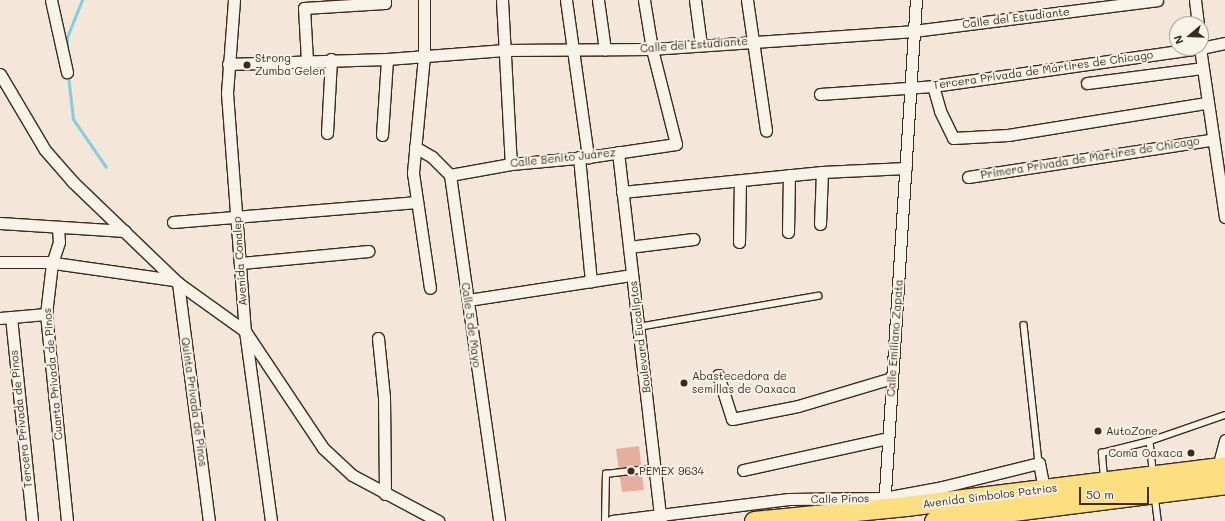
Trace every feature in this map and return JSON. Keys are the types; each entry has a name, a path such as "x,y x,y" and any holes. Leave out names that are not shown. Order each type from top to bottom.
{"highway":[{"name":"Avenida Símbolos Patrios","path":"754,521 884,503 1044,489 1154,475 1222,472"},
{"name":"Avenida Símbolos Patrios","path":"934,521 1155,494 1222,472"}],"street":[{"path":"50,0 67,72"},
{"name":"Avenida Conalep","path":"234,0 227,93 245,331 271,521"},
{"path":"307,61 304,8 384,2 384,0"},
{"path":"424,0 424,56 413,173 430,288"},
{"path":"502,0 511,164"},
{"path":"566,0 574,49 591,281"},
{"path":"598,0 605,50"},
{"path":"644,0 652,49"},
{"path":"695,0 701,45"},
{"path":"747,0 751,42 766,131"},
{"name":"Calle Emiliano Zapata","path":"884,503 916,0"},
{"name":"Calle del Estudiante","path":"228,64 331,59 387,59 504,50 652,49 913,31 1157,0"},
{"path":"1195,0 1197,16"},
{"name":"Tercera Privada de Mártires de Chicago","path":"1209,46 1225,43"},
{"name":"Calle Benito Juárez","path":"450,175 511,164 583,157 676,144 652,49"},
{"name":"Tercera Privada de Mártires de Chicago","path":"820,94 933,86 1169,53"},
{"path":"1201,56 1206,103 1225,217"},
{"path":"327,133 331,59"},
{"path":"382,135 387,59"},
{"path":"1087,83 1202,68"},
{"path":"0,74 44,150 176,282 245,331 323,448 352,475 438,521"},
{"path":"933,86 940,111 953,138 1008,135 1206,103"},
{"name":"Primera Privada de Mártires de Chicago","path":"968,177 1212,140"},
{"path":"415,147 432,157 450,175"},
{"name":"Boulevard Eucaliptos","path":"618,152 661,518"},
{"path":"622,192 822,172 906,168"},
{"path":"820,224 822,172"},
{"name":"Calle 5 de Mayo","path":"450,175 499,521"},
{"path":"788,232 789,175"},
{"path":"740,181 740,242"},
{"path":"173,222 417,202"},
{"path":"0,223 58,228 125,231"},
{"name":"Cuarta Privada de Pinos","path":"58,228 59,242 52,263 46,314 67,521"},
{"path":"629,247 694,239"},
{"path":"241,263 368,251"},
{"path":"0,262 52,263 176,282"},
{"path":"468,300 632,275"},
{"name":"Quinta Privada de Pinos","path":"176,282 209,521"},
{"path":"5,318 46,314"},
{"name":"Tercera Privada de Pinos","path":"5,318 32,521"},
{"path":"378,338 384,397 386,494"},
{"path":"718,375 732,419 798,406 892,378"},
{"path":"743,470 888,438"},
{"path":"1222,472 1225,440"},
{"path":"1039,463 1044,489"},
{"name":"Calle Pinos","path":"612,521 661,518 789,499 884,503 1039,463"}],"lane":[{"path":"638,327 818,296"},
{"path":"1024,325 1039,463"},
{"path":"1104,481 1102,453 1150,441 1225,415"},
{"path":"1150,441 1154,475"},
{"path":"605,521 606,474 655,468"},
{"path":"1155,494 1158,521"}],"building":[{"path":"639,446 644,490 622,492 616,449"}],"waterway":[{"path":"67,51 67,37 82,0"},
{"path":"68,75 73,119 106,167"}],"place":[{"name":"Strong Zumba Gelen","path":"247,65"},
{"name":"Abastecedora de semillas de Oaxaca","path":"684,383"},
{"name":"AutoZone","path":"1098,431"},
{"name":"Coma Oaxaca","path":"1191,453"},
{"name":"PEMEX 9634","path":"631,471"}]}
